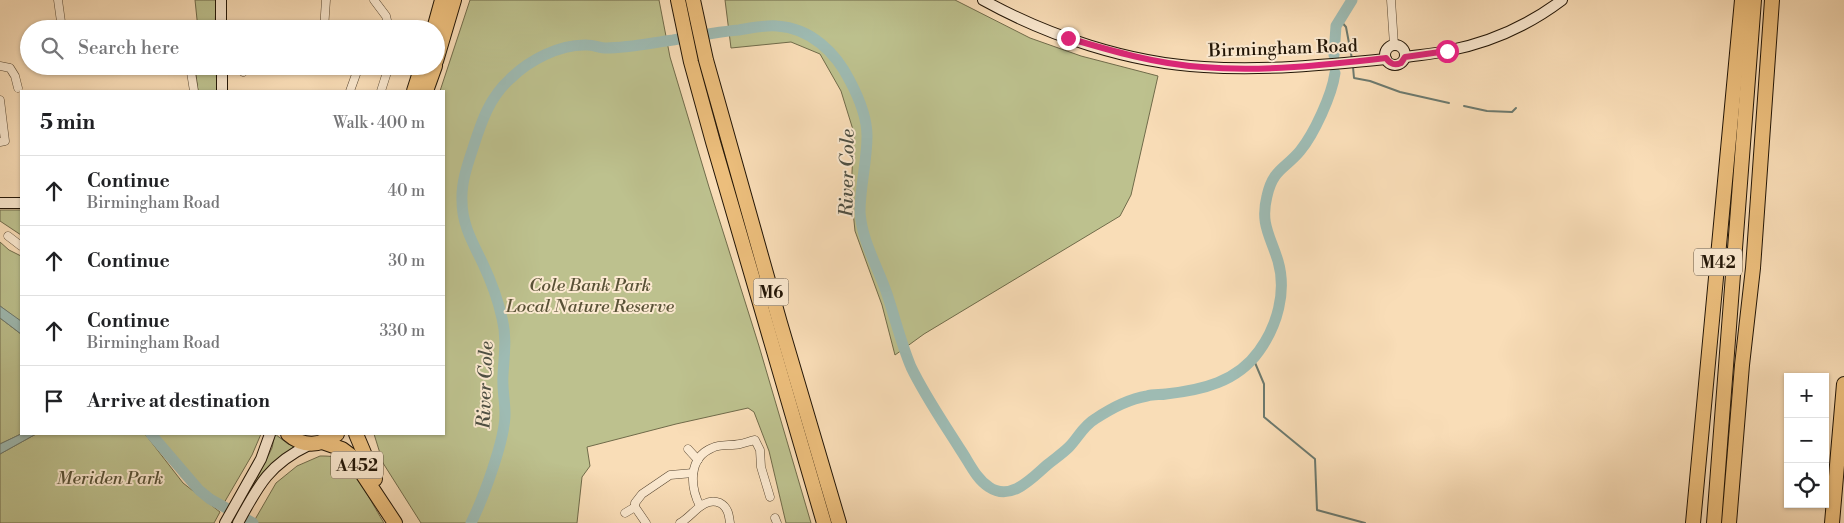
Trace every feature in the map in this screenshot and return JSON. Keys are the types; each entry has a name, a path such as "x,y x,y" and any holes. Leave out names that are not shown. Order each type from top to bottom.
{"highway":[{"path":"436,20 442,0"},
{"path":"445,30 454,0"},
{"name":"M42","path":"1693,523 1742,0"},
{"path":"1714,523 1754,0"},
{"path":"1729,523 1754,249 1772,0"},
{"name":"M6","path":"694,5 706,60 839,523"},
{"name":"M6","path":"679,6 691,62 766,328 824,523"},
{"path":"414,90 419,75"},
{"path":"426,90 432,75"},
{"path":"1832,523 1843,415 1844,384"},
{"name":"A452","path":"289,435 296,442 315,443 342,449 350,455 395,523"},
{"name":"A452","path":"315,443 335,435"},
{"name":"A452","path":"356,435 371,471 404,523"}],"main road":[{"path":"221,0 221,20"},
{"name":"Birmingham Road","path":"983,0 1031,24 1068,38 1143,58 1203,68 1253,69 1386,58"},
{"path":"1405,57 1447,51 1481,42 1520,26 1562,0"},
{"path":"1394,45 1403,48 1405,57 1404,61 1398,64 1391,64 1386,58 1386,50 1394,45"},
{"path":"222,75 222,90"},
{"path":"0,203 20,203"},
{"path":"238,523 270,435"},
{"path":"225,523 246,497 275,467 298,450 315,443"}],"street":[{"path":"58,0 61,20"},
{"path":"325,20 326,0"},
{"path":"374,0 387,20"},
{"path":"1391,0 1394,45"},
{"path":"0,66 10,68 15,76 18,88"},
{"path":"191,75 194,90"},
{"path":"350,90 356,75"},
{"path":"382,90 386,75"},
{"path":"0,100 5,141 0,142"},
{"path":"8,236 20,245"},
{"path":"752,431 760,450 760,468 770,497"},
{"path":"700,506 694,495 693,473 698,460 712,448 755,440"},
{"path":"688,449 698,460"},
{"path":"625,512 635,506 635,503 642,494 670,475 693,473"},
{"path":"680,523 700,506 710,501 722,504 729,513 730,523"},
{"path":"635,506 646,523"}],"green space":[{"path":"195,0 216,0 215,20 197,20"},
{"name":"Cole Bank Park Local Nature Reserve","path":"470,0 659,0 670,57 811,523 786,523 769,451 754,412 748,408 587,447 590,466 582,477 577,523 421,523 383,463 374,435 445,435 445,90 440,90"},
{"path":"725,0 955,0 1030,38 1081,56 1158,76 1131,195 1120,216 924,334 895,355 882,305 855,231 851,192 854,133 841,91 820,54 791,42 731,48"},
{"path":"196,75 216,75 217,90 198,90"},
{"path":"0,210 20,210 20,234 0,221"},
{"path":"0,242 9,250 20,256 20,321 0,306"},
{"path":"0,318 20,333 20,434 0,444"},
{"name":"Meriden Park","path":"34,435 146,435 183,483 220,512 214,523 0,523 0,454"},
{"path":"157,435 261,435 252,455 224,503 202,488"},
{"path":"275,435 288,444 298,447 269,468 248,496 272,448"},
{"path":"320,456 338,458 348,465 384,523 253,523 276,483 297,466"}],"water":[{"path":"0,306 20,320 20,333 0,318"},
{"path":"20,434 34,435 0,454 0,444"}],"waterway":[{"name":"River Cole","path":"1334,55 1336,26 1352,0"},
{"path":"1340,20 1346,27 1352,59"},
{"name":"River Cole","path":"471,523 492,469 504,425 503,380 505,340 504,325 496,297 466,226 462,210 464,180 477,136 497,93 518,72 546,54 577,45 606,48 623,47 768,26 789,28 801,32 811,37 830,52 844,71 864,115 867,136 860,203 861,223 911,367 928,399 976,475 989,487 1005,492 1028,482 1064,452 1087,425 1107,412 1140,397 1193,390 1218,383 1240,370 1259,351 1271,331 1281,297 1281,273 1265,222 1267,196 1276,175 1295,157 1311,135 1322,114 1335,73"},
{"path":"1353,67 1354,78 1370,81 1400,92 1449,103"},
{"path":"1464,106 1487,111 1512,112 1516,108"},
{"path":"1253,358 1264,384 1264,417 1315,459 1317,510 1365,523"},
{"name":"River Cole","path":"152,435 199,490 210,499 253,523"}],"route":[{"path":"1068,38 1143,58 1203,68 1253,69 1386,58 1388,62 1395,65 1404,61 1405,57 1447,51"}]}
